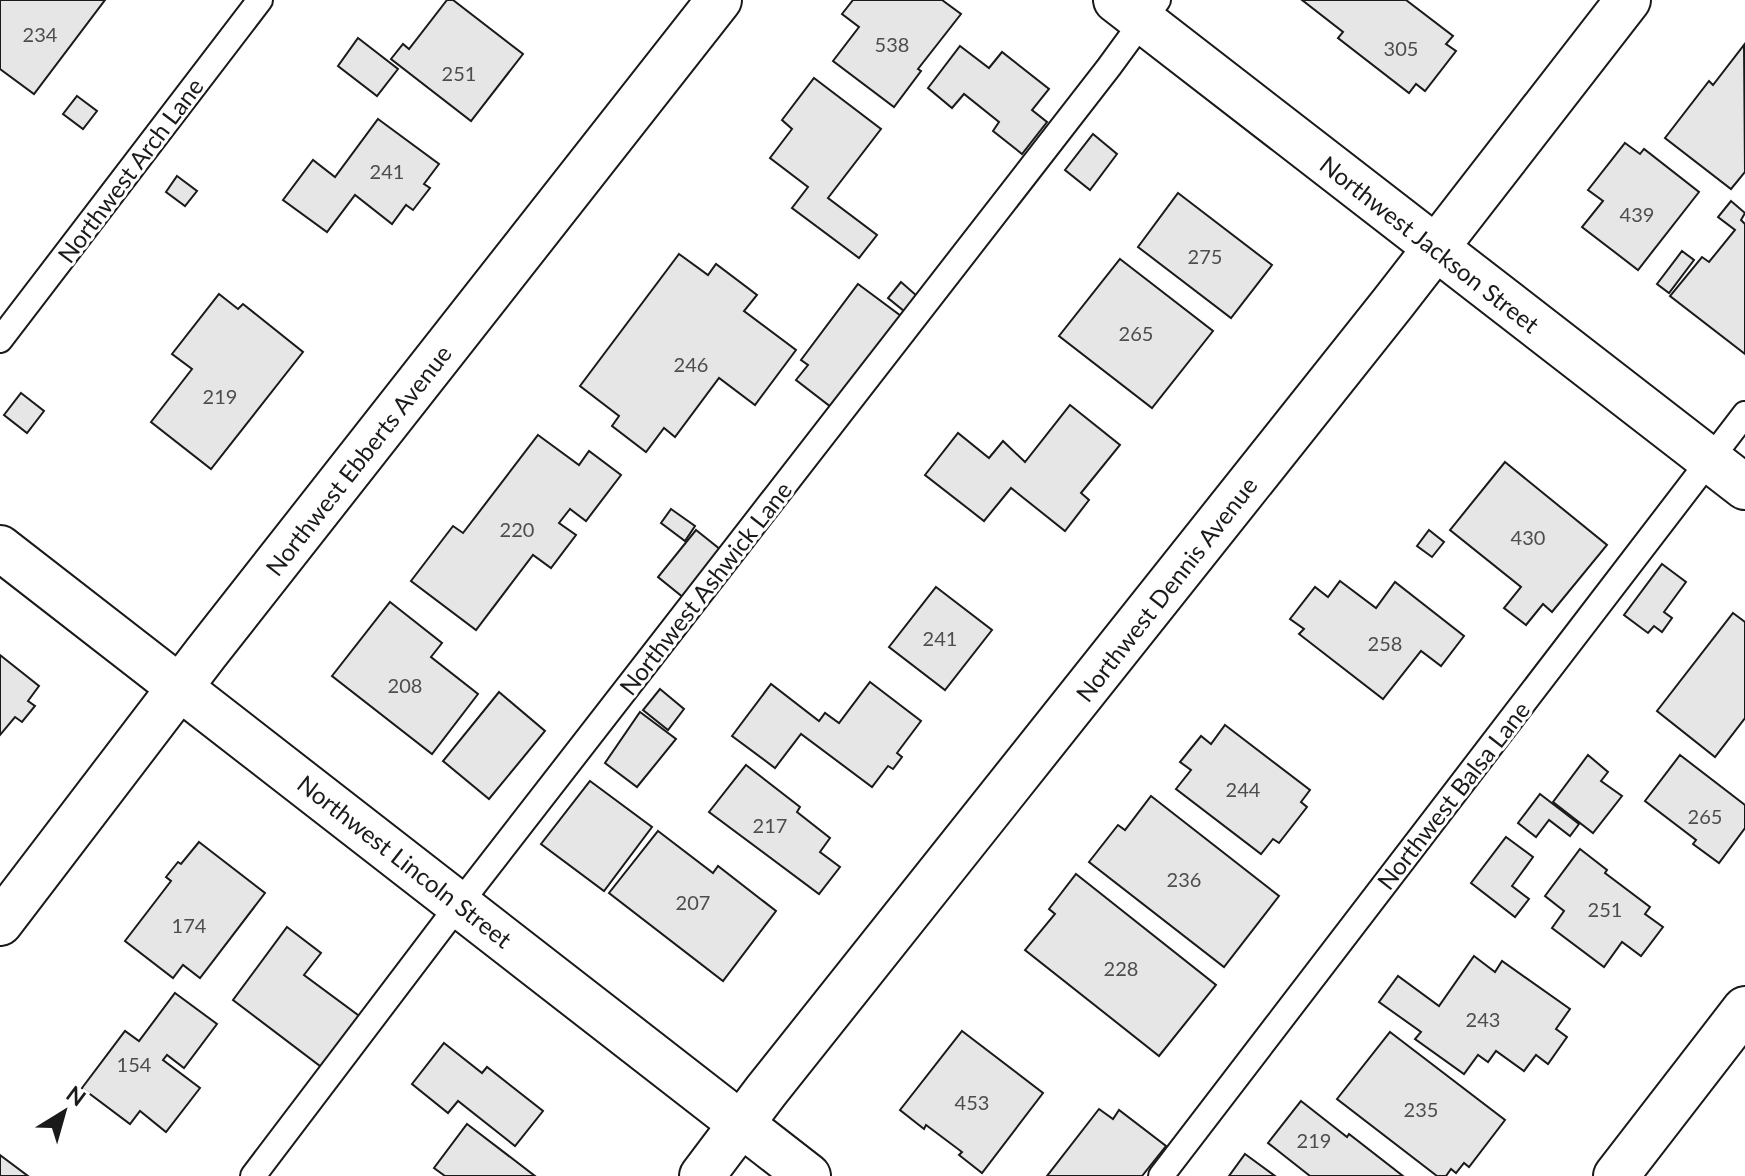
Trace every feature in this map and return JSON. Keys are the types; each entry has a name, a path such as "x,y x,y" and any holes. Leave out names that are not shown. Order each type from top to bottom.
{"street":[{"name":"Northwest Ebberts Avenue","path":"0,923 179,688 719,0"},
{"name":"Northwest Dennis Avenue","path":"702,1176 1435,249 1628,0"},
{"name":"Northwest Jackson Street","path":"1139,7 1435,249 1745,487"},
{"name":"Northwest Lincoln Street","path":"0,548 808,1176"},
{"path":"1616,1176 1745,1009"}],"lane":[{"name":"Northwest Arch Lane","path":"0,340 260,0"},
{"name":"Northwest Ashwick Lane","path":"253,1176 1139,7"},
{"name":"Northwest Balsa Lane","path":"1161,1176 1745,414"}],"building":[{"path":"0,0 105,0 34,94 0,69"},
{"path":"447,0 453,0 523,54 471,121 391,59 403,44 409,49"},
{"path":"853,0 942,0 961,14 918,69 921,71 894,107 833,61 859,27 842,14"},
{"path":"1302,0 1406,0 1453,36 1446,44 1456,51 1425,91 1416,84 1409,93 1338,38 1343,32"},
{"path":"358,38 398,69 377,96 338,66"},
{"path":"1744,45 1745,172 1731,189 1665,138 1709,81 1713,85"},
{"path":"960,46 989,68 1002,52 1049,89 1032,110 1047,122 1022,154 993,131 999,122 964,94 952,108 928,88"},
{"path":"814,78 881,129 828,198 877,235 859,258 792,208 808,187 770,158 792,129 782,120"},
{"path":"77,96 97,111 83,129 63,114"},
{"path":"378,119 439,164 424,184 430,188 413,210 406,205 392,224 355,195 327,232 283,200 313,160 335,177"},
{"path":"1093,134 1117,154 1090,190 1065,170"},
{"path":"1625,143 1640,154 1644,149 1699,192 1638,270 1582,227 1603,201 1588,190"},
{"path":"177,176 197,191 185,206 166,192"},
{"path":"1178,193 1272,265 1231,318 1138,247"},
{"path":"1731,201 1745,213 1741,220 1745,224 1745,354 1670,296 1702,257 1709,262 1735,230 1718,217"},
{"path":"1682,251 1694,260 1669,293 1657,284"},
{"path":"679,254 708,275 716,264 757,295 744,311 796,350 755,405 719,378 675,437 664,428 646,452 612,426 619,416 580,386"},
{"path":"1120,259 1213,331 1152,408 1059,336"},
{"path":"901,282 917,296 904,311 888,298"},
{"path":"858,284 901,316 831,407 796,380 808,365 801,360"},
{"path":"219,294 238,309 243,304 303,352 211,469 151,422 192,369 172,354"},
{"path":"21,393 44,411 27,433 4,415"},
{"path":"1070,405 1120,445 1081,493 1089,500 1065,531 1011,488 984,521 925,475 958,433 989,458 1003,441 1025,462"},
{"path":"538,435 579,465 589,451 621,475 586,521 570,509 559,523 576,535 551,568 533,555 476,630 411,581 453,526 463,533"},
{"path":"1505,462 1607,545 1552,612 1543,604 1526,625 1504,608 1521,587 1450,530"},
{"path":"671,509 695,526 685,541 661,523"},
{"path":"696,530 721,550 684,598 658,577"},
{"path":"1429,530 1444,542 1432,557 1417,546"},
{"path":"1662,564 1686,582 1664,612 1672,618 1662,632 1654,626 1648,633 1624,615"},
{"path":"1340,581 1376,608 1395,582 1464,636 1441,666 1421,651 1383,699 1299,634 1304,629 1290,619 1315,587 1328,597"},
{"path":"936,587 992,630 945,690 889,647"},
{"path":"390,602 442,643 431,657 478,694 432,754 332,676"},
{"path":"1733,613 1745,622 1745,718 1715,757 1657,711"},
{"path":"0,655 39,686 28,701 35,706 22,722 15,717 0,735"},
{"path":"870,682 921,721 897,753 902,757 893,769 888,766 872,787 801,734 775,768 732,736 771,684 819,721 825,713 839,723"},
{"path":"660,689 684,709 668,730 643,710"},
{"path":"499,692 545,731 489,799 443,761"},
{"path":"640,712 676,739 637,787 605,763"},
{"path":"1225,725 1310,790 1301,802 1307,807 1279,843 1273,839 1261,854 1176,789 1191,770 1180,762 1201,736 1211,744"},
{"path":"1588,755 1608,772 1601,781 1622,796 1593,833 1553,802"},
{"path":"1680,755 1745,805 1745,828 1719,863 1693,844 1696,840 1645,801"},
{"path":"746,765 800,807 797,812 830,838 820,852 840,867 819,894 709,812"},
{"path":"590,781 652,827 604,891 541,844"},
{"path":"1540,794 1579,824 1570,836 1549,820 1536,837 1518,823"},
{"path":"1151,796 1279,896 1224,967 1089,862 1118,825 1125,830"},
{"path":"658,831 713,873 718,866 776,911 723,981 609,893"},
{"path":"1506,837 1533,857 1512,886 1529,899 1515,917 1471,883"},
{"path":"199,842 265,893 200,978 183,965 173,978 125,941 171,881 166,877"},
{"path":"1580,849 1607,870 1605,873 1650,907 1645,914 1663,927 1641,956 1622,942 1604,967 1552,928 1564,911 1545,896"},
{"path":"1076,874 1216,985 1159,1056 1025,950 1055,914 1049,909"},
{"path":"287,927 321,953 304,975 362,1018 324,1069 233,1000"},
{"path":"1474,956 1495,972 1502,961 1570,1009 1556,1029 1567,1037 1548,1064 1536,1055 1524,1071 1496,1051 1488,1062 1478,1055 1464,1074 1415,1039 1421,1032 1379,1002 1398,976 1439,1006"},
{"path":"175,993 217,1024 184,1068 167,1055 163,1060 200,1088 166,1132 140,1111 130,1124 82,1088 125,1031 139,1041"},
{"path":"962,1031 1043,1093 982,1173 959,1155 962,1152 900,1110"},
{"path":"1390,1032 1505,1120 1469,1167 1464,1163 1456,1173 1451,1169 1446,1176 1437,1176 1337,1099"},
{"path":"444,1043 482,1073 487,1067 543,1111 515,1146 458,1101 448,1113 412,1084"},
{"path":"1301,1101 1403,1176 1310,1176 1268,1143"},
{"path":"1099,1109 1113,1119 1119,1110 1166,1146 1142,1176 1047,1176"},
{"path":"467,1124 535,1176 445,1176 434,1168"},
{"path":"1245,1154 1275,1176 1229,1176"},
{"path":"0,1155 28,1176 0,1176"}]}
